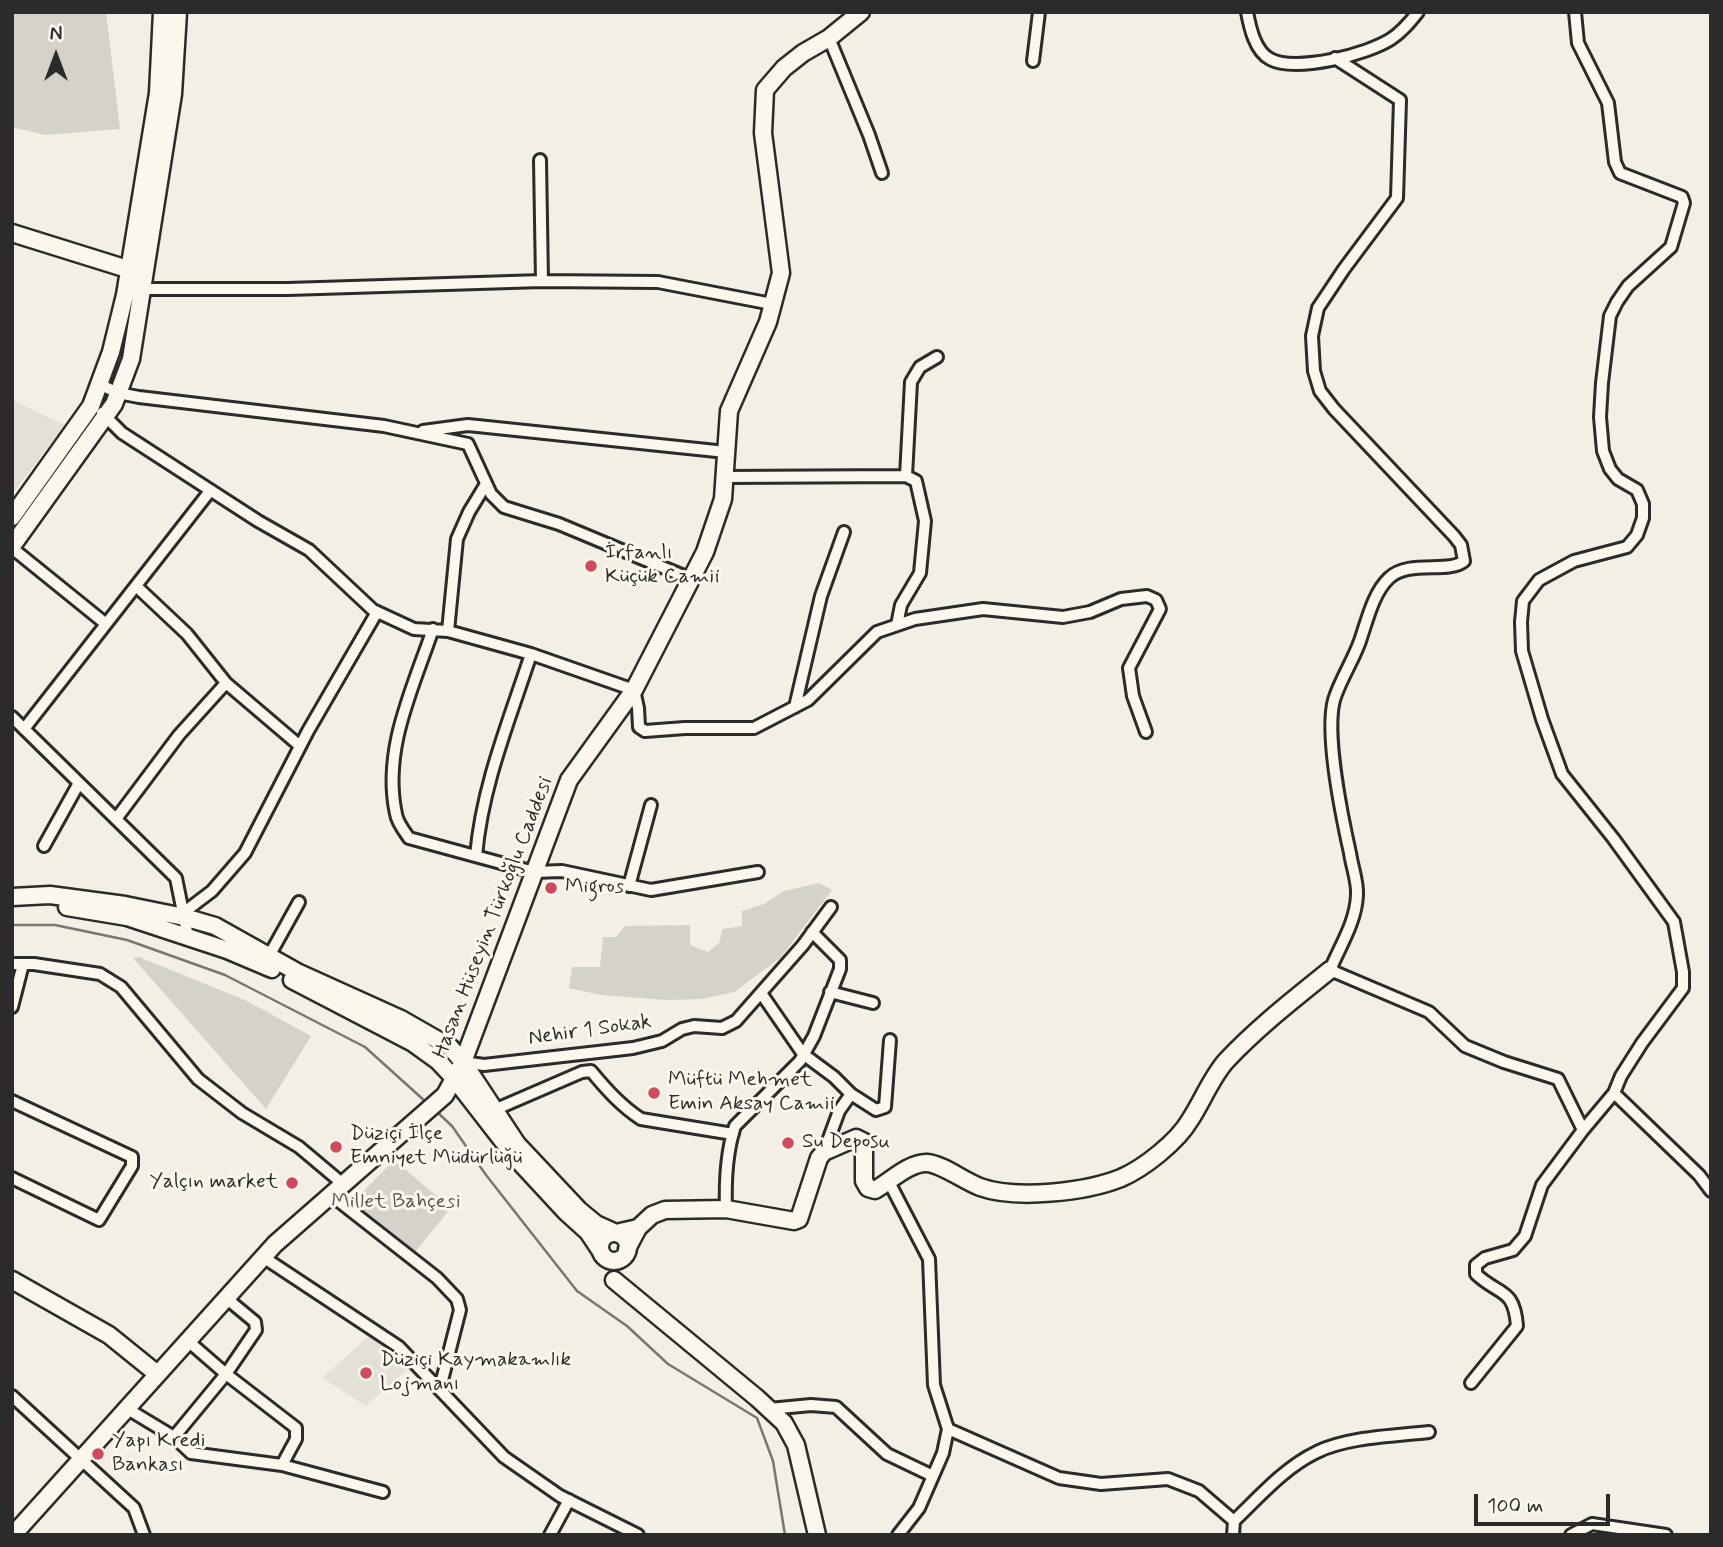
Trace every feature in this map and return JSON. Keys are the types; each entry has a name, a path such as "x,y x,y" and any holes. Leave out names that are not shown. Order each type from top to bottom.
{"street":[{"path":"106,624 12,547 106,415 131,359 158,93 162,12"},
{"path":"12,517 91,405 139,278 173,94 178,12"},
{"name":"Hasan Hüseyin Türkoğlu Caddesi","path":"337,1189 446,1095 463,1062 569,780 634,690 705,552 723,499 729,411 768,322 781,273 763,133 765,90 784,68 861,12"},
{"path":"1033,61 1039,12"},
{"path":"1247,12 1257,47 1268,59 1286,65 1310,65 1389,40 1419,12"},
{"path":"1471,1382 1517,1326 1515,1308 1508,1297 1476,1274 1476,1265 1485,1258 1513,1250 1525,1236 1542,1185 1614,1093 1642,1043 1683,988 1683,972 1674,922 1614,838 1562,774 1522,651 1523,601 1539,580 1574,561 1627,547 1637,534 1643,518 1643,505 1637,490 1618,479 1610,469 1603,451 1600,417 1610,316 1628,286 1671,247 1684,203 1682,197 1620,173 1615,162 1608,103 1578,43 1575,12"},
{"path":"828,38 882,173"},
{"path":"824,1152 856,1138 861,1139 864,1142 864,1181 868,1188 875,1190 912,1167 926,1163 984,1188 1001,1191 1076,1191 1122,1177 1152,1160 1188,1124 1223,1064 1260,1026 1330,970 1355,914 1357,892 1340,808 1332,727 1334,700 1385,582 1395,572 1429,566 1458,567 1464,561 1461,545 1454,536 1334,409 1320,391 1314,371 1312,336 1318,308 1397,198 1400,100 1335,58"},
{"path":"540,160 542,281"},
{"path":"12,233 139,278 288,289 542,281 658,282 772,304"},
{"path":"906,476 911,382 920,367 937,357"},
{"path":"99,384 118,393 139,397 384,426 468,444 491,494 504,507 559,524 691,579"},
{"path":"91,405 106,415 122,433 210,491 309,550 377,612 414,629 448,631 531,654 634,690 639,727 645,731 697,727 754,728 808,700 877,632 915,619 982,609 1063,617 1090,612 1121,599 1147,596 1156,600 1160,609 1129,668 1133,696 1146,732"},
{"path":"411,432 468,425 726,452"},
{"path":"725,477 906,476 916,481 925,521 920,573 901,605 897,625"},
{"path":"448,631 457,539 486,484"},
{"path":"24,729 210,491"},
{"path":"795,707 821,596 844,532"},
{"path":"136,586 187,634 226,683 300,746"},
{"path":"183,915 212,891 246,853 300,746 377,612"},
{"path":"433,629 395,742 393,785 396,817 409,838 534,872 562,872 651,890 758,872"},
{"path":"476,856 485,792 531,654"},
{"path":"116,819 179,735 226,683"},
{"path":"12,717 176,878 188,937"},
{"path":"44,846 79,783"},
{"path":"629,886 651,805"},
{"path":"12,897 50,895 183,915 215,926 297,972 401,1019 450,1047 463,1062 517,1144 579,1210 596,1224 626,1240 623,1254"},
{"path":"269,956 299,902"},
{"path":"12,906 47,904 127,917 188,937 256,961 414,1044 438,1061 454,1078 516,1158 588,1232 601,1253 610,1260 623,1254"},
{"name":"Nehir 1 Sokak","path":"463,1062 484,1065 633,1048 663,1041 682,1029 694,1026 722,1028 736,1021 813,932 831,907"},
{"path":"726,1209 725,1182 735,1126 800,1061 814,1036 840,969 840,960 813,932"},
{"path":"12,1007 18,964 100,974 121,987 198,1079 242,1113 299,1147 337,1189 457,1299 460,1310 440,1388"},
{"path":"1330,970 1429,1012 1465,1046 1558,1079 1583,1130"},
{"path":"830,992 873,1003"},
{"path":"761,993 803,1054 834,1077 851,1094 876,1110 885,1107 890,1041"},
{"path":"494,1110 582,1072 591,1071 630,1112 642,1119 733,1133"},
{"path":"1614,1093 1699,1175 1711,1191"},
{"path":"614,1280 613,1270 638,1228 652,1214 664,1210 726,1209 799,1220 819,1158 824,1152 839,1111 851,1094"},
{"path":"12,1101 132,1157 132,1166 99,1220 12,1178"},
{"path":"889,1182 929,1259 934,1385 948,1429 943,1453 919,1508 898,1535"},
{"path":"13,1535 263,1257 337,1189"},
{"path":"638,1228 603,1237 601,1253 604,1267 614,1280 784,1423 796,1445 817,1535"},
{"path":"263,1257 399,1348 503,1457 569,1500 638,1535"},
{"path":"12,1280 109,1335 156,1373"},
{"path":"174,1437 226,1374 256,1330 255,1322 226,1298"},
{"path":"188,1340 226,1374 296,1428 296,1439 282,1465"},
{"path":"12,1396 134,1508 144,1535"},
{"path":"769,1409 811,1405 836,1407 887,1454 933,1476"},
{"path":"126,1408 174,1437 191,1453 282,1465 383,1492"},
{"path":"948,1429 1059,1478 1101,1484 1168,1479 1199,1491 1234,1521"},
{"path":"1233,1535 1234,1521 1280,1476 1315,1452 1337,1444 1429,1432"},
{"path":"550,1535 569,1500"},
{"path":"1571,1535 1592,1524 1666,1535"}],"shaded area":[{"path":"12,400 65,425 12,494"},
{"name":"Düziçi Kaymakamlık Lojmanı","path":"371,1334 410,1367 366,1406 322,1378"}],"green space":[{"path":"12,12 106,12 120,129 45,135 12,127"},
{"path":"819,883 832,890 780,958 734,992 701,999 667,1000 601,995 569,988 572,967 600,967 603,937 616,937 625,926 690,925 690,945 708,952 719,943 723,929 742,926 742,911 764,904 784,891"},
{"path":"139,957 247,1001 311,1036 266,1109 133,958"},
{"name":"Millet Bahçesi","path":"394,1160 451,1208 414,1253 349,1206"}],"waterway":[{"path":"12,925 55,925 127,940 225,975 365,1047 426,1102"},
{"path":"436,1111 452,1126 486,1175 577,1291 627,1326 668,1364 757,1418 773,1461 785,1535"}],"place":[{"name":"İrfanlı Küçük Camii","path":"591,566"},
{"name":"Migros","path":"551,888"},
{"name":"Müftü Mehmet Emin Aksay Camii","path":"654,1093"},
{"name":"Su Deposu","path":"788,1143"},
{"name":"Düziçi İlçe Emniyet Müdürlüğü","path":"336,1147"},
{"name":"Yalçın market","path":"292,1183"},
{"name":"Düziçi Kaymakamlık Lojmanı","path":"366,1373"},
{"name":"Yapı Kredi Bankası","path":"98,1454"}]}
